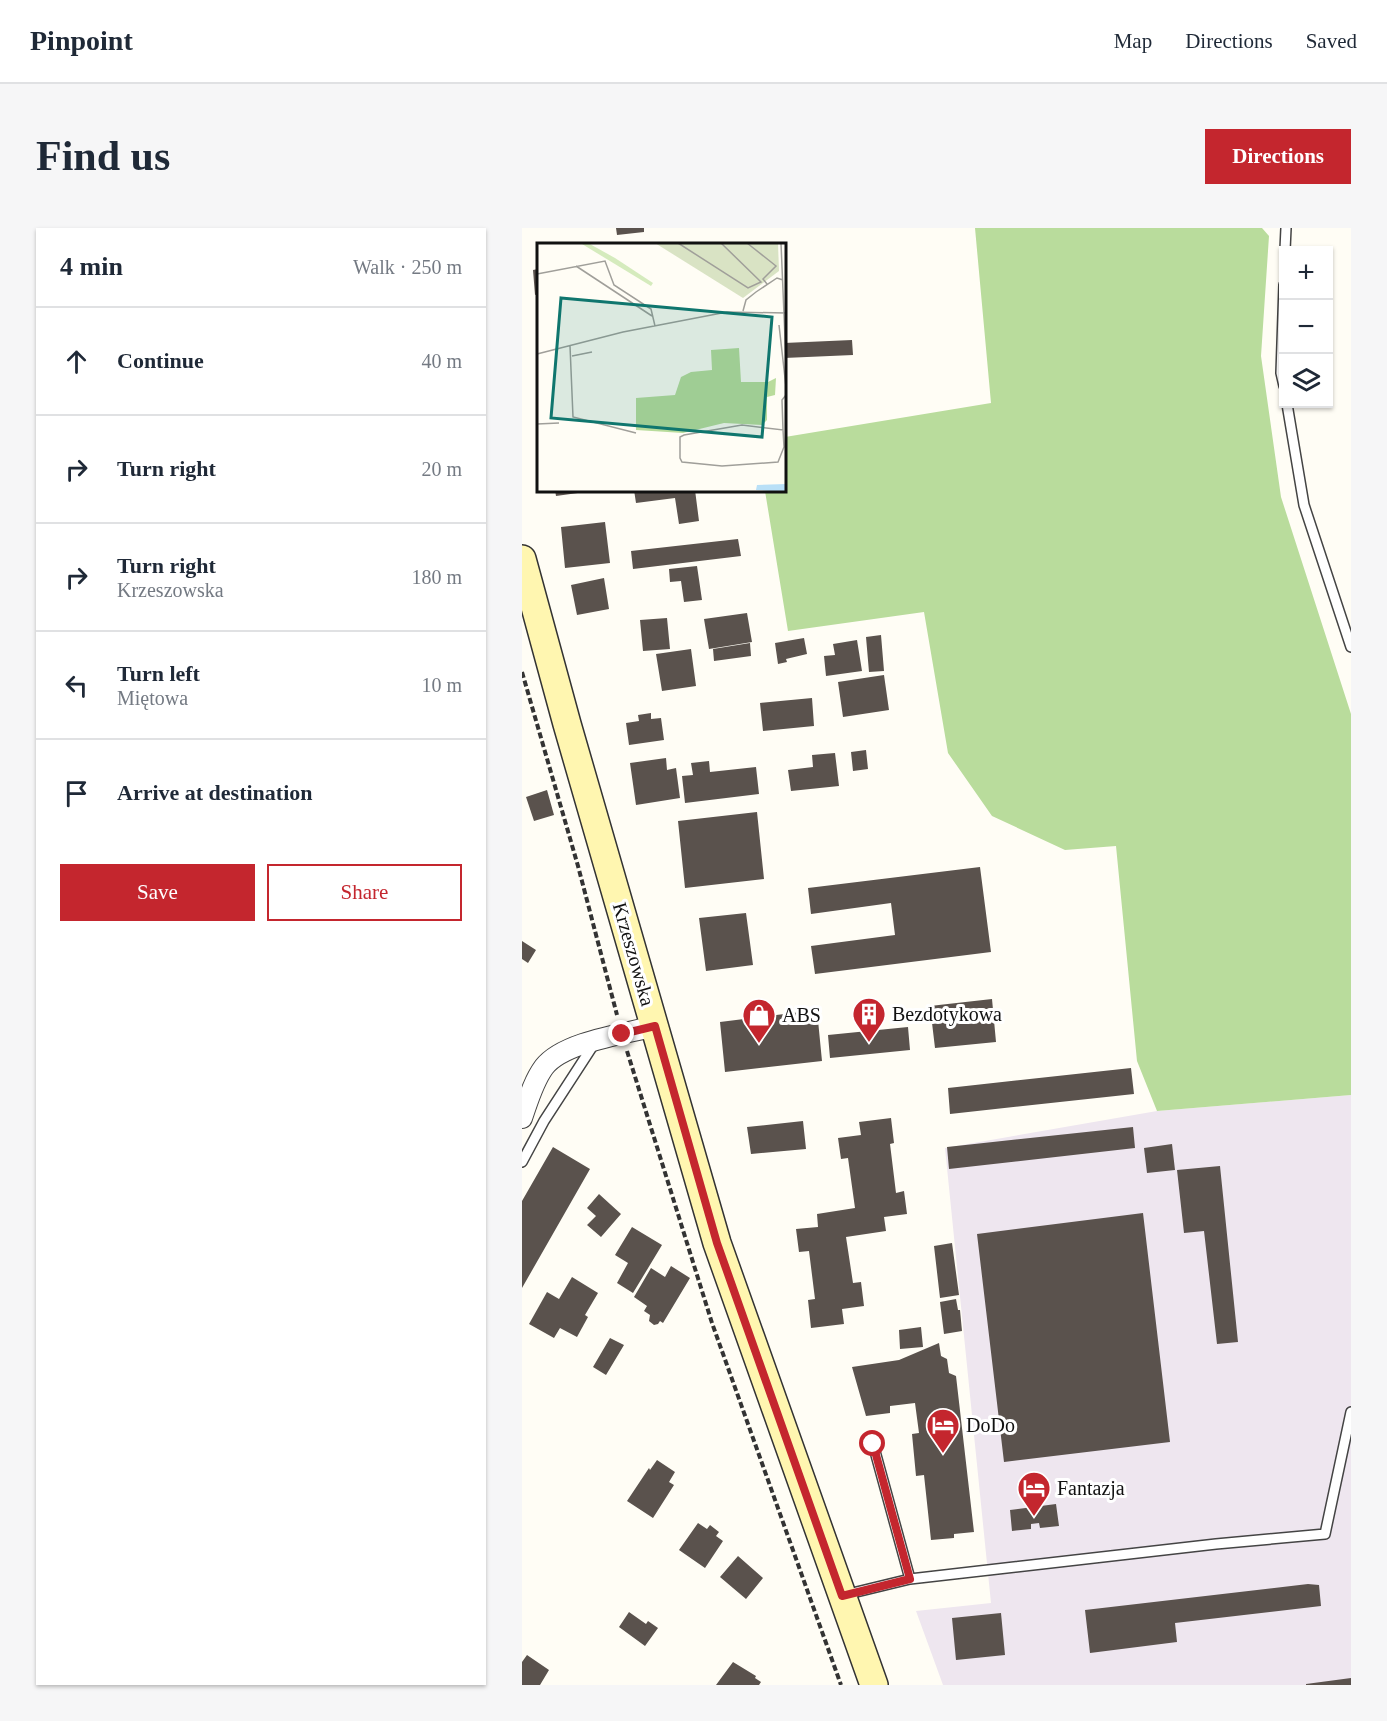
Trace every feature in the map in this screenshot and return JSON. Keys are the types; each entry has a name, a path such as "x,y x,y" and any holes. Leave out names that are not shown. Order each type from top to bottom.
{"main road":[{"name":"Krzeszowska","path":"522,559 567,724 717,1243 874,1685"}],"street":[{"path":"522,1118 537,1079 555,1055 569,1048 655,1026"}],"lane":[{"path":"1285,246 1286,228"},
{"path":"1282,354 1283,300"},
{"path":"1288,408 1304,505 1351,647"},
{"path":"522,1162 544,1121 596,1041"},
{"path":"842,1596 910,1579 1216,1544 1325,1534 1351,1412"},
{"path":"873,1444 910,1579"}],"shaded area":[{"path":"1351,1095 1351,1685 943,1685 916,1611 991,1603 945,1148 1157,1111"}],"green space":[{"path":"975,228 1262,228 1269,236 1261,356 1281,497 1351,714 1351,1095 1157,1111 1137,1061 1116,846 1065,850 992,816 948,753 924,612 788,631 765,492 786,492 786,437 991,403"}],"building":[{"path":"616,228 644,228 644,232 617,235"},
{"path":"537,269 537,294 535,295 533,270"},
{"path":"852,340 853,355 786,358 786,343"},
{"path":"555,492 585,492 556,496"},
{"path":"634,492 695,492 699,521 679,524 675,498 636,503"},
{"path":"605,522 610,563 565,568 561,527"},
{"path":"738,539 741,556 633,569 631,551"},
{"path":"697,566 702,600 684,602 681,581 670,582 669,569"},
{"path":"604,578 609,609 577,615 571,585"},
{"path":"747,613 752,642 709,649 704,619"},
{"path":"667,618 670,649 643,651 640,620"},
{"path":"881,635 884,671 869,672 866,637"},
{"path":"804,638 807,654 786,659 787,662 778,664 775,643"},
{"path":"857,640 862,671 826,676 824,656 835,655 833,644"},
{"path":"750,643 751,656 714,661 713,649"},
{"path":"691,649 696,686 662,691 656,654"},
{"path":"884,675 889,710 843,717 838,682"},
{"path":"812,698 814,726 763,731 760,703"},
{"path":"651,713 651,719 661,718 664,740 629,745 626,723 639,721 638,715"},
{"path":"866,750 868,769 853,771 851,752"},
{"path":"835,753 839,786 791,791 788,770 813,767 812,755"},
{"path":"666,758 667,770 676,768 680,798 636,805 630,763"},
{"path":"709,761 710,772 756,767 759,794 685,803 682,776 693,775 691,763"},
{"path":"547,790 554,815 534,821 526,797"},
{"path":"757,812 764,879 685,888 678,821"},
{"path":"980,867 991,952 815,974 811,946 895,935 891,903 811,914 808,888"},
{"path":"746,913 753,965 706,971 699,918"},
{"path":"522,941 536,950 528,963 522,959"},
{"path":"992,999 996,1042 935,1048 930,1006"},
{"path":"817,1010 822,1061 725,1072 720,1022"},
{"name":"Bezdotykowa","path":"908,1027 910,1050 830,1058 828,1035"},
{"path":"1131,1068 1134,1094 950,1114 948,1088"},
{"path":"891,1118 894,1143 890,1144 896,1193 904,1191 907,1214 884,1217 886,1231 846,1237 853,1283 861,1282 864,1306 842,1309 844,1324 811,1328 808,1300 815,1299 809,1251 799,1252 796,1229 818,1227 817,1214 855,1208 848,1158 841,1159 838,1138 861,1135 859,1122"},
{"path":"803,1121 806,1149 751,1154 747,1127"},
{"path":"1133,1127 1135,1148 949,1169 947,1147"},
{"path":"1172,1144 1175,1170 1147,1173 1144,1148"},
{"path":"553,1147 590,1169 522,1288 522,1201"},
{"path":"1220,1166 1238,1342 1217,1344 1204,1231 1184,1233 1177,1170"},
{"path":"599,1194 621,1214 601,1237 587,1225 596,1216 587,1208"},
{"path":"1143,1213 1170,1442 1004,1462 977,1234"},
{"path":"632,1227 662,1245 633,1293 617,1283 628,1263 615,1255"},
{"path":"952,1243 959,1295 940,1298 934,1246"},
{"path":"671,1266 690,1278 663,1323 660,1321 654,1325 649,1321 650,1315 644,1311 647,1306 634,1297 651,1268 665,1277"},
{"path":"572,1277 598,1293 585,1315 588,1317 577,1337 560,1328 554,1338 529,1324 547,1292 559,1299"},
{"path":"956,1299 958,1310 960,1310 962,1331 944,1334 940,1302"},
{"path":"921,1327 923,1347 900,1349 899,1330"},
{"path":"610,1338 624,1345 606,1375 593,1367"},
{"path":"939,1343 941,1356 947,1359 949,1373 956,1376 974,1532 954,1534 954,1538 931,1540 924,1475 916,1476 912,1434 919,1433 915,1403 890,1406 890,1413 866,1416 852,1367 899,1360"},
{"path":"657,1460 675,1472 669,1482 674,1485 653,1518 627,1501"},
{"name":"Fantazja","path":"1056,1504 1059,1526 1040,1528 1039,1523 1031,1524 1031,1529 1012,1531 1010,1510"},
{"path":"698,1523 707,1529 710,1525 719,1532 716,1536 723,1541 705,1568 679,1550"},
{"path":"738,1556 763,1578 746,1599 720,1577"},
{"path":"1308,1584 1319,1585 1321,1606 1175,1623 1177,1642 1090,1653 1085,1610"},
{"path":"629,1612 646,1624 648,1621 658,1628 645,1646 619,1627"},
{"path":"1001,1613 1005,1655 956,1660 952,1618"},
{"path":"527,1655 549,1670 540,1685 522,1685 522,1662"},
{"path":"733,1662 756,1676 755,1678 761,1682 759,1685 716,1685"},
{"path":"1351,1678 1351,1685 1306,1685 1306,1684"}],"place":[{"name":"Bezdotykowa","path":"869,1043"},
{"name":"ABS","path":"759,1044"},
{"name":"DoDo","path":"943,1454"},
{"name":"Fantazja","path":"1034,1517"}],"route":[{"path":"622,1034 655,1026 717,1243 842,1596 866,1588 910,1579 873,1444"}]}
